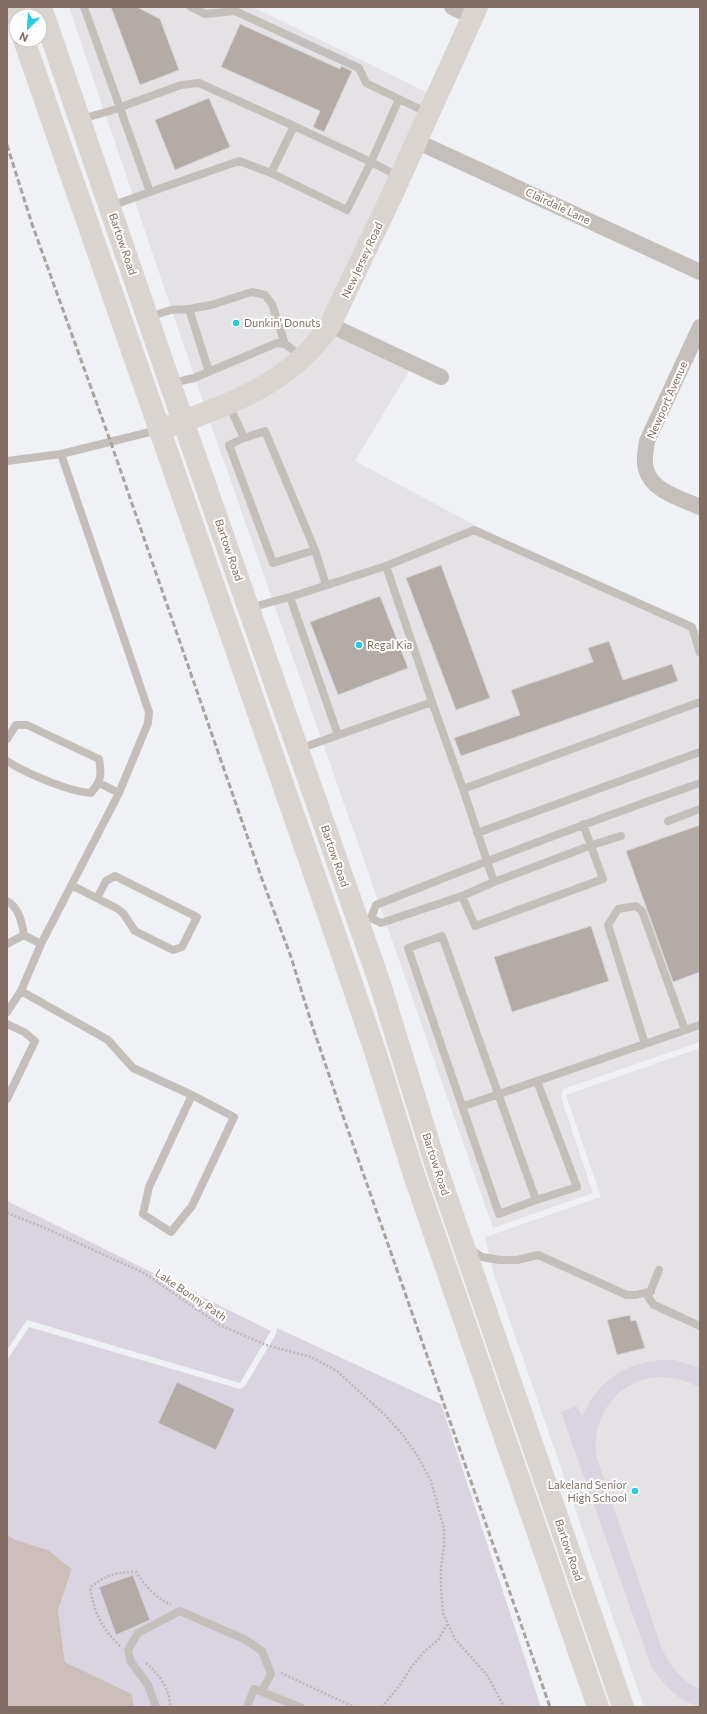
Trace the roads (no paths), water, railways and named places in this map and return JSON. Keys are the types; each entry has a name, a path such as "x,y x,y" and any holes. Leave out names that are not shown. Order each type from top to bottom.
{"main road":[{"name":"Bartow Road","path":"41,7 298,750 365,920 400,1046 436,1166 623,1707"},
{"name":"New Jersey Road","path":"159,430 228,404 255,392 279,378 302,358 322,337 330,325 400,177 475,12"},
{"path":"27,48 334,931 376,1054 417,1183 598,1707"},
{"path":"55,128 80,119"}],"street":[{"path":"452,7 475,12"},
{"name":"Clairdale Lane","path":"416,141 700,272"},
{"path":"330,325 441,377"},
{"name":"Newport Avenue","path":"700,327 648,441 645,462 646,470 654,483 664,490 700,507"},
{"path":"334,931 365,920"}],"lane":[{"path":"84,7 150,192"},
{"path":"191,7 205,14 235,12 360,68 366,83 428,114"},
{"path":"80,119 119,108 181,85 199,83 371,162 400,177"},
{"path":"110,206 239,161 271,173 347,210 371,162 399,99"},
{"path":"271,173 294,126"},
{"path":"148,317 170,310 189,309 211,305 252,292 259,293 269,299 272,304 285,344"},
{"path":"189,309 209,372"},
{"path":"170,383 194,378 277,343 285,344 302,358"},
{"path":"228,404 244,438"},
{"path":"7,461 61,454 159,430"},
{"path":"315,550 274,563 229,445 265,431 315,550 326,585"},
{"path":"7,1012 21,991 42,944 73,886 119,793 148,723 149,712 61,454"},
{"path":"249,608 290,597 386,566 474,530 696,629 700,653"},
{"path":"386,566 494,882"},
{"path":"290,597 338,735"},
{"path":"298,750 432,702"},
{"path":"463,789 700,702"},
{"path":"7,739 16,725 27,725 99,759 101,769 99,783 91,792 79,792 17,768 7,761"},
{"path":"477,833 700,752"},
{"path":"99,783 119,793"},
{"path":"621,836 592,845 494,882 462,896 381,923 365,920 376,905 486,860 583,824 700,784"},
{"path":"668,820 700,809"},
{"path":"462,896 475,926 603,879 592,845 583,824"},
{"path":"73,886 118,909 135,931 173,950 182,947 197,917 115,876 106,882 97,898"},
{"path":"7,901 13,904 21,920 24,935"},
{"path":"646,1044 608,925 618,909 636,906 642,911 685,1030"},
{"path":"24,935 42,944"},
{"path":"7,944 24,935"},
{"path":"536,1200 442,936 408,948 464,1106 499,1214 576,1187 537,1081"},
{"path":"21,991 108,1040 133,1068 192,1095 234,1117 192,1206 171,1232 143,1214 149,1187 192,1095"},
{"path":"7,1024 24,1032 35,1041 7,1099"},
{"path":"464,1106 700,1025"},
{"path":"463,1245 482,1257 500,1260 517,1260 538,1255 627,1295 636,1295 651,1291"},
{"path":"659,1270 648,1297 654,1305 700,1326"},
{"path":"156,1707 148,1685 131,1662 128,1650 138,1633 180,1610 246,1640 262,1651 271,1674 262,1692"},
{"path":"248,1707 254,1689 300,1707"}],"railway":[{"path":"7,145 32,224 111,443 262,879 291,957 341,1110 550,1707"}],"place":[{"name":"Dunkin' Donuts","path":"236,323"},
{"name":"Regal Kia","path":"359,645"},
{"name":"Lakeland Senior High School","path":"635,1491"}]}
